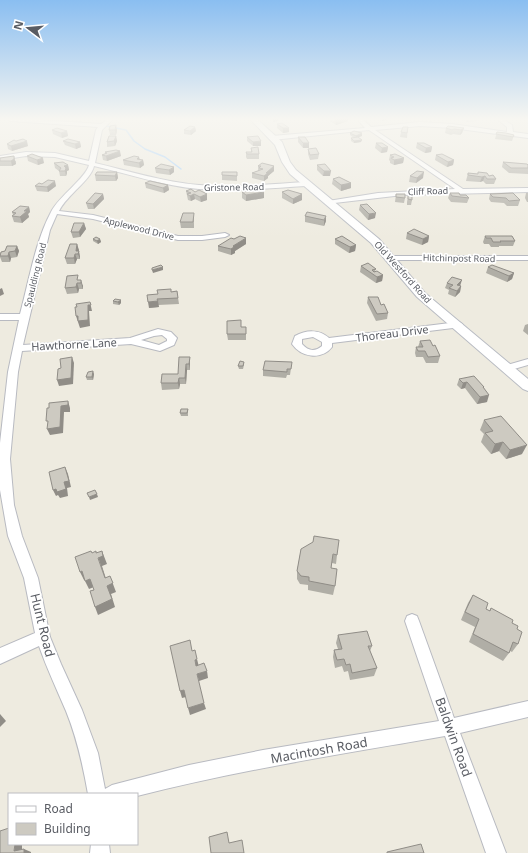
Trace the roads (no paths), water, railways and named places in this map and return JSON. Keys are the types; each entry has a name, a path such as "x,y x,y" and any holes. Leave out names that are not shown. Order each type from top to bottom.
{"main road":[{"name":"Old Westford Road","path":"286,159 293,172 375,241 422,295 528,386"}],"street":[{"name":"Gristone Road","path":"74,159 199,188 237,188 306,184"},
{"name":"Spaulding Road","path":"5,452 13,372 17,348 46,230 54,212 71,190 90,172 93,159"},
{"path":"414,159 462,191"},
{"name":"Cliff Road","path":"328,203 379,194 528,190"},
{"name":"Applewood Drive","path":"54,212 93,217 178,238 202,238 225,235"},
{"name":"Hitchinpost Road","path":"389,258 528,258"},
{"path":"0,317 25,317"},
{"name":"Thoreau Drive","path":"327,341 458,325"},
{"name":"Hawthorne Lane","path":"17,348 131,341"},
{"path":"507,368 528,362"},
{"name":"Hunt Road","path":"5,452 5,481 8,505 15,536 31,578 43,637 54,667 74,710 89,753 96,793"},
{"name":"Baldwin Road","path":"412,621 496,853"},
{"path":"0,656 43,637"},
{"name":"Macintosh Road","path":"116,793 204,771 450,727 528,708"}],"waterway":[{"path":"167,159 181,169"}]}
